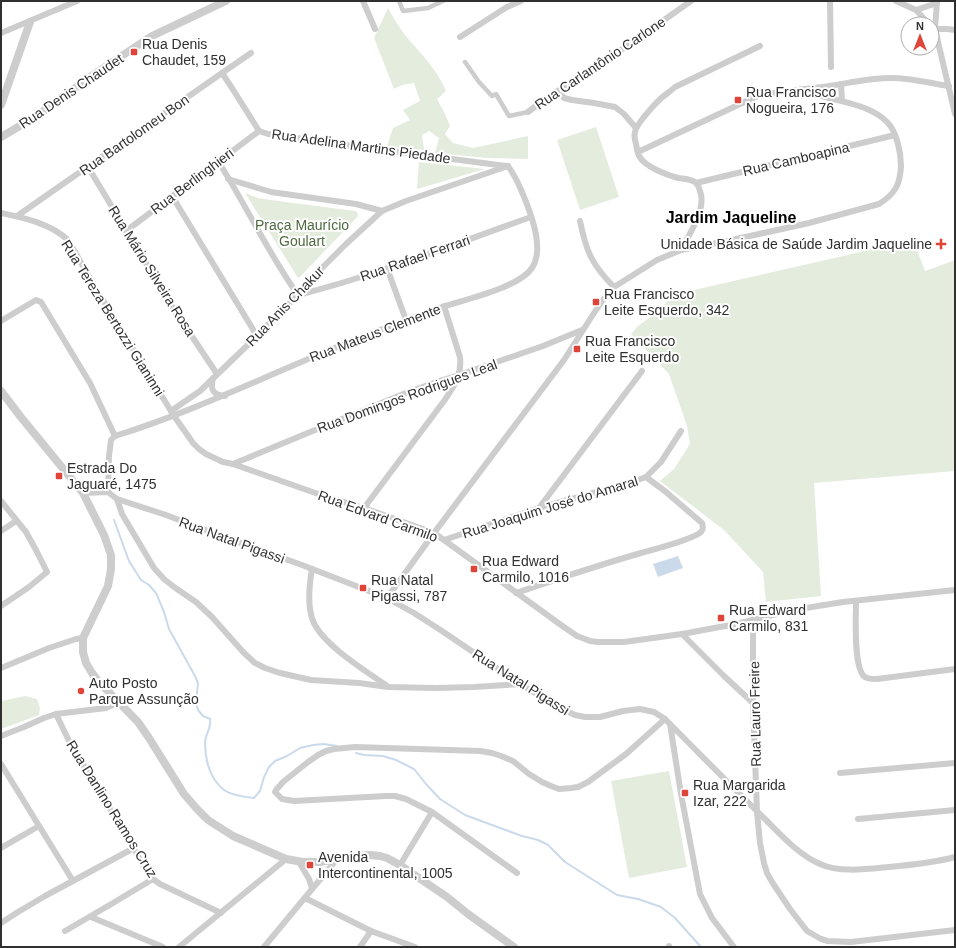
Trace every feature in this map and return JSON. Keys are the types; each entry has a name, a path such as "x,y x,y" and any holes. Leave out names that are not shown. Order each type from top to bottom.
{"street":[{"path":"1,33 77,1"},
{"name":"Rua Denis Chaudet","path":"1,137 35,117 99,71 152,36 226,1"},
{"path":"363,1 374,29"},
{"path":"399,1 403,11 428,8 443,1"},
{"path":"460,37 507,7 521,1"},
{"name":"Rua Carlantônio Carlone","path":"528,112 630,44 691,1"},
{"path":"830,1 831,67"},
{"path":"896,1 916,10 922,16"},
{"path":"916,10 937,2 935,16"},
{"path":"1,105 30,22"},
{"path":"940,28 955,30"},
{"path":"681,250 701,210 701,192 696,183 691,180 670,175 645,162 640,157 635,142 636,128 660,100 675,88 760,46"},
{"path":"940,51 955,114"},
{"name":"Rua Bartolomeu Bon","path":"17,216 251,54"},
{"path":"465,62 478,82 492,96 496,94 509,116 528,112"},
{"name":"Rua Adelina Martins Piedade","path":"222,73 259,131 268,134 508,166"},
{"path":"638,152 755,97 770,93 802,90 872,79 892,78 910,79 949,86"},
{"path":"841,84 842,101"},
{"path":"387,598 564,360 582,330 602,301 614,287 657,260 681,250 809,223 880,204 888,199 896,190 901,177 901,157 895,136 889,124 869,110 802,90"},
{"path":"558,91 564,98 615,107 624,114 636,128"},
{"name":"Rua Berlinghieri","path":"126,231 259,131"},
{"name":"Rua Camboapina","path":"696,183 895,136"},
{"path":"218,162 285,276 298,295"},
{"name":"Rua Anis Chakur","path":"172,414 200,391 257,336 298,295 322,268 382,210 508,166"},
{"name":"Rua Mateus Clemente","path":"115,436 225,396 359,338 444,306 505,287 524,278 534,263 537,245 535,231 516,179 508,166"},
{"name":"Rua Mário Silveira Rosa","path":"88,167 215,376"},
{"path":"228,179 261,190 356,204 382,210"},
{"path":"172,196 257,336"},
{"name":"Rua Tereza Bertozzi Gianinni","path":"1,213 17,216 37,223 62,234 68,240 172,414"},
{"name":"Rua Rafael Ferrari","path":"298,295 345,282 387,268 531,217"},
{"path":"580,221 583,236 591,258 604,277 614,287"},
{"path":"387,268 406,320"},
{"path":"1,320 36,300 41,302 90,383 115,436 111,440 108,492 83,493"},
{"path":"364,508 455,386 460,375 460,357 444,306"},
{"name":"Rua Domingos Rodrigues Leal","path":"233,464 406,393 543,346 582,330"},
{"path":"539,508 642,371"},
{"path":"215,376 212,387 215,394 225,396"},
{"path":"1,391 83,493 104,535 111,555 111,569 108,586 83,638 83,652 86,663 98,681 138,722 154,744 184,794 208,820 233,836 286,859 299,862 310,862 359,855 380,856 387,858 400,865 447,897 514,947"},
{"name":"Rua Edvard Carmilo","path":"172,414 193,443 199,449 214,458 434,533 577,636 590,641 624,642 682,634 722,627 818,606 955,590"},
{"name":"Rua Joaquim José do Amaral","path":"444,540 539,508 629,483 646,476 661,462 681,431"},
{"path":"516,593 600,565 689,538 701,532 703,529 702,523 646,476"},
{"name":"Rua Natal Pigassi","path":"108,492 116,499 312,569 387,598 442,631 520,684 575,715 600,717 623,711 640,709 654,712 667,722 797,849 805,856 820,864 830,867 855,869 921,864 955,857"},
{"path":"116,499 122,514 154,568 174,587 203,608 255,663 272,671 312,680 359,683 388,687 436,688 520,684"},
{"path":"1,501 26,532 47,572 29,587 1,606"},
{"path":"1,532 16,521"},
{"path":"312,569 309,584 310,610 317,629 324,639 343,655 388,687"},
{"path":"856,601 856,657 859,669 865,677 877,679 955,669"},
{"name":"Rua Lauro Freire","path":"753,620 753,703 758,812 764,863 772,882 800,923 814,935 828,941 851,942 955,930"},
{"path":"682,634 753,703"},
{"path":"1,668 56,646 83,638"},
{"path":"1,736 56,714 106,708 119,702"},
{"name":"Rua Danlino Ramos Cruz","path":"56,714 72,745 134,848 143,866 153,879 160,884 221,914"},
{"path":"517,873 432,812 406,799 395,796 286,800 282,799 278,795 276,792 277,788 318,755 334,749 355,747 480,751 492,753 513,761 529,774 551,786 559,789 578,787 588,782 667,722 700,894 712,918 734,947"},
{"path":"840,773 955,763"},
{"path":"1,764 73,882"},
{"path":"858,819 955,810"},
{"path":"400,865 432,812"},
{"path":"1,848 39,826"},
{"path":"1,923 31,904 134,848"},
{"path":"179,947 286,859"},
{"path":"264,947 337,859"},
{"path":"324,861 324,875"},
{"path":"299,862 309,878 312,888"},
{"path":"65,931 153,879"},
{"path":"305,898 371,931 415,947"},
{"path":"90,917 163,947"},
{"path":"360,947 371,931"}],"green space":[{"path":"388,8 403,32 438,76 446,91 437,99 450,126 445,134 453,143 473,148 528,136 528,159 488,158 435,153 439,138 429,131 422,135 424,150 387,146 393,128 410,120 403,110 420,101 414,83 402,85 394,89 374,38"},
{"path":"596,127 619,197 580,210 557,140"},
{"path":"419,162 485,169 417,189"},
{"name":"Praça Maurício Goulart","path":"245,193 258,198 355,211 357,212 358,216 298,278"},
{"path":"913,240 925,271 955,260 955,471 814,483 821,596 766,602 763,572 724,530 660,481 674,469 690,444 687,426 669,374 631,334 638,326 655,314 668,301 694,290"},
{"path":"25,696 37,699 40,708 39,715 1,729 1,702"},
{"path":"669,771 687,867 629,878 611,781"}],"water":[{"path":"678,556 683,568 658,577 653,564"}],"waterway":[{"path":"114,520 129,561 141,580 149,585 156,593 169,629 198,683 196,703 198,710 203,716 210,719 210,725 205,743 207,762 209,769 219,786 230,793 254,798 260,791 269,767 275,761 300,748 324,744 337,746"},
{"path":"356,753 383,756 396,760 414,769 440,799 465,815 522,836 538,840 548,845 565,862 617,895 638,899 661,907 675,918 701,947"}],"place":[{"name":"Rua Denis Chaudet, 159","path":"134,52"},
{"name":"Rua Francisco Nogueira, 176","path":"738,100"},
{"name":"Unidade Básica de Saúde Jardim Jaqueline","path":"941,244"},
{"name":"Rua Francisco Leite Esquerdo, 342","path":"596,302"},
{"name":"Rua Francisco Leite Esquerdo","path":"577,349"},
{"name":"Estrada Do Jaguaré, 1475","path":"59,476"},
{"name":"Rua Edward Carmilo, 1016","path":"474,569"},
{"name":"Rua Natal Pigassi, 787","path":"363,588"},
{"name":"Rua Edward Carmilo, 831","path":"721,618"},
{"name":"Auto Posto Parque Assunção","path":"81,691"},
{"name":"Rua Margarida Izar, 222","path":"685,793"},
{"name":"Avenida Intercontinental, 1005","path":"310,865"}],"district":[{"name":"Jardim Jaqueline","path":"731,217"}]}
